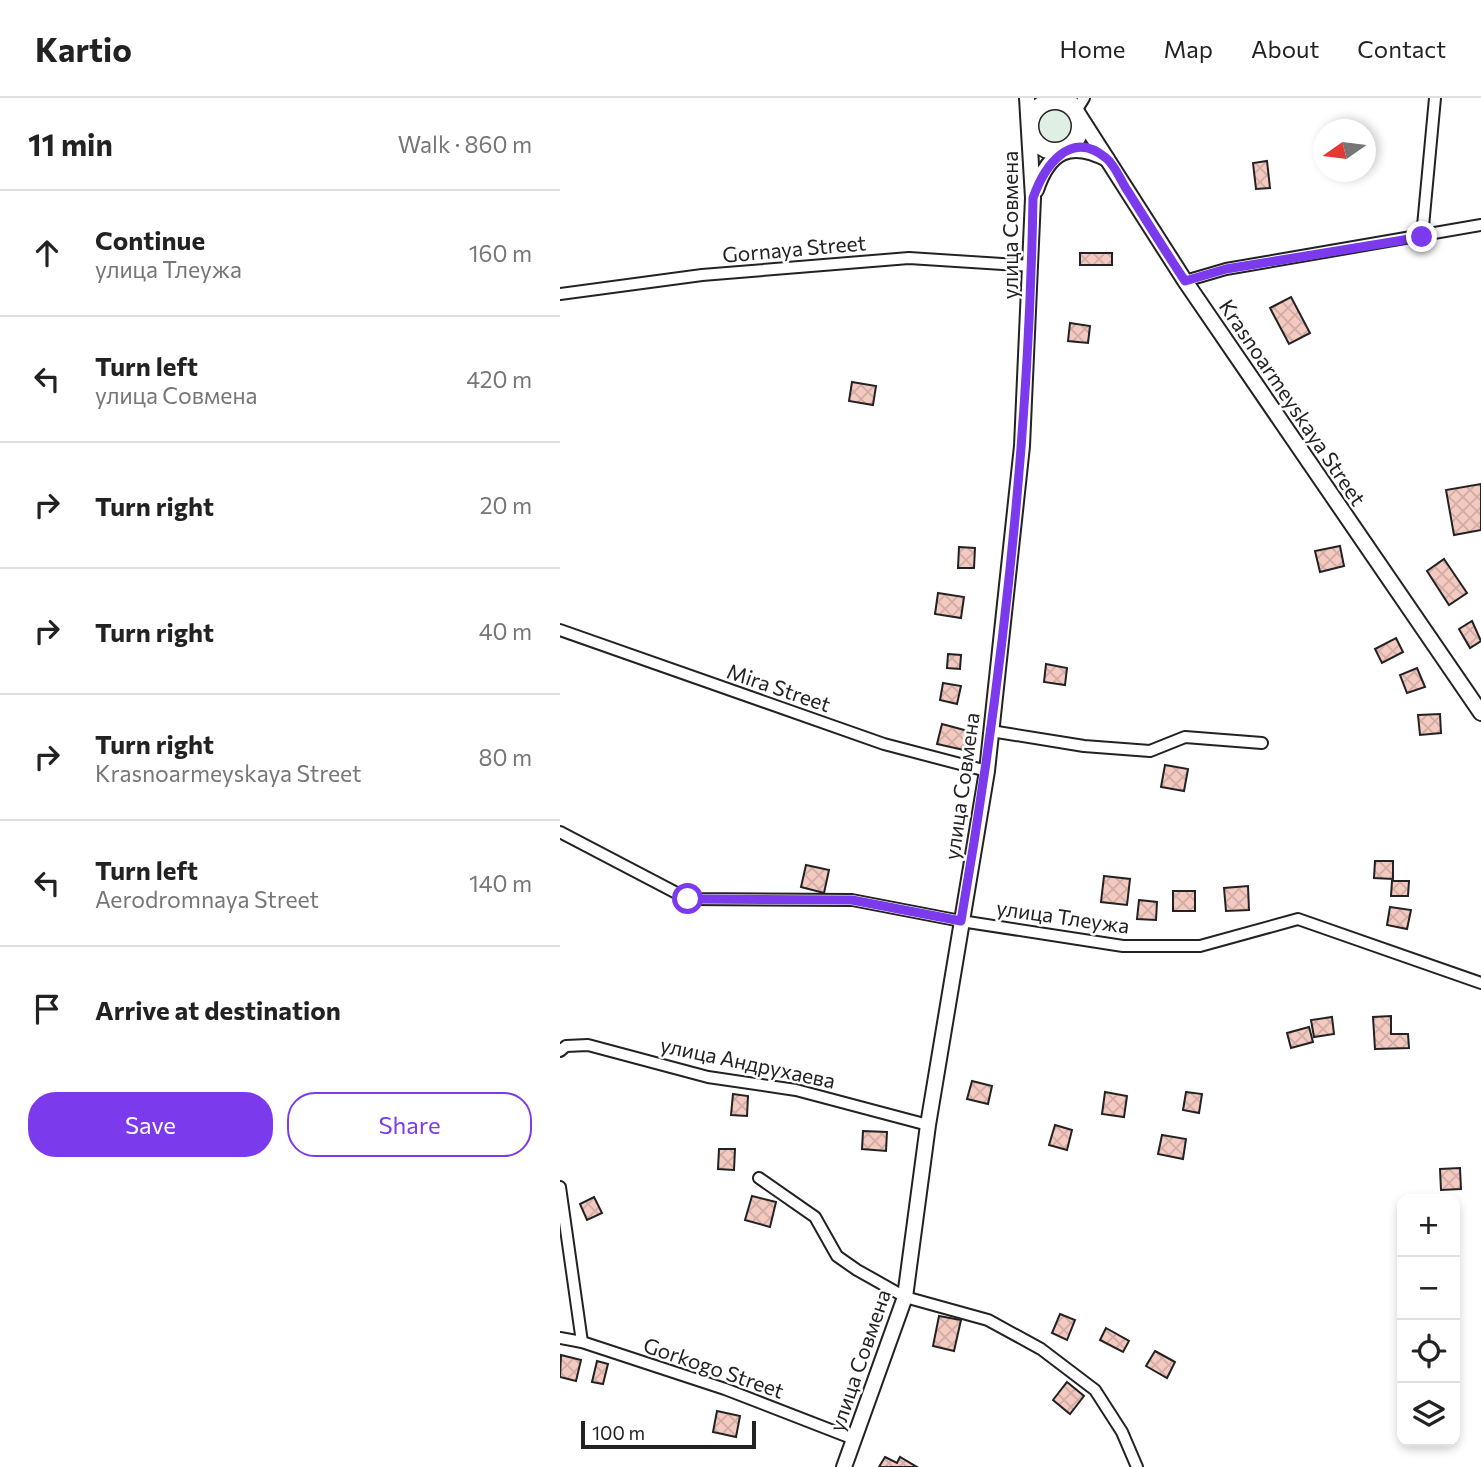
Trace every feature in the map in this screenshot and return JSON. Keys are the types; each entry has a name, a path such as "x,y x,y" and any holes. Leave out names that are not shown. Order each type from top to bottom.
{"main road":[{"path":"1050,101 1069,105 1076,102 1081,122 1080,134 1074,144 1065,150 1054,152 1042,149 1030,130 1034,111 1050,101"}],"street":[{"name":"улица Совмена","path":"844,1467 905,1297 928,1125 987,771 1022,446 1033,198 1027,98"},
{"path":"1422,237 1435,98"},
{"name":"Krasnoarmeyskaya Street","path":"1076,102 1107,159 1185,281 1481,713"},
{"path":"1033,198 1040,176 1065,150 1085,149 1107,159"},
{"path":"1185,281 1226,269 1481,225"},
{"name":"Gornaya Street","path":"560,294 702,275 909,258 1032,266"},
{"name":"Mira Street","path":"560,630 884,744 987,771"},
{"path":"991,731 1084,746 1150,751 1185,737 1262,743"},
{"name":"улица Тлеужа","path":"560,832 688,899 852,900 961,921 1123,946 1200,946 1298,919 1481,983"},
{"name":"улица Андрухаева","path":"560,1051 566,1046 588,1045 708,1077 796,1090 928,1125"},
{"path":"760,1178 815,1217 837,1256 905,1297 988,1320 1041,1349 1095,1390 1122,1432 1137,1467"},
{"path":"560,1187 582,1342"},
{"name":"Gorkogo Street","path":"560,1338 582,1342 725,1389 854,1439"}],"green space":[{"path":"1055,106 1063,107 1069,112 1074,118 1074,134 1069,140 1063,145 1055,146 1047,145 1041,140 1036,134 1035,126 1036,118 1041,112 1047,107"}],"building":[{"path":"1267,161 1270,188 1256,189 1253,163"},
{"path":"1080,253 1112,253 1112,265 1080,265"},
{"path":"1291,297 1310,333 1289,344 1270,308"},
{"path":"1070,323 1090,326 1088,343 1068,341"},
{"path":"852,382 876,386 873,405 849,401"},
{"path":"1481,484 1481,530 1454,535 1446,490"},
{"path":"1340,546 1344,566 1320,572 1315,551"},
{"path":"959,547 975,548 974,568 958,568"},
{"path":"1444,559 1467,593 1449,605 1427,571"},
{"path":"938,593 964,597 961,618 935,614"},
{"path":"1472,621 1481,641 1470,648 1459,629"},
{"path":"1396,638 1403,652 1382,663 1375,649"},
{"path":"948,654 961,655 960,669 947,668"},
{"path":"1046,664 1067,668 1065,685 1044,682"},
{"path":"1417,668 1425,687 1407,693 1400,675"},
{"path":"943,683 961,686 957,704 940,700"},
{"path":"1440,714 1441,733 1420,735 1418,715"},
{"path":"942,724 968,731 964,750 937,744"},
{"path":"1165,765 1188,769 1184,791 1161,787"},
{"path":"1375,861 1393,861 1393,879 1374,878"},
{"path":"806,865 829,870 824,893 801,887"},
{"path":"1104,876 1130,879 1127,905 1101,902"},
{"path":"1392,881 1409,881 1408,896 1391,896"},
{"path":"1248,886 1249,910 1226,911 1224,888"},
{"path":"1173,891 1195,891 1195,911 1173,911"},
{"path":"1139,900 1157,902 1156,920 1137,919"},
{"path":"1390,907 1411,910 1407,929 1387,925"},
{"path":"1391,1016 1391,1034 1408,1034 1409,1048 1375,1049 1373,1017"},
{"path":"1332,1017 1334,1034 1314,1037 1311,1020"},
{"path":"1309,1027 1313,1042 1291,1048 1287,1033"},
{"path":"972,1081 992,1086 988,1104 967,1099"},
{"path":"1105,1092 1127,1096 1124,1117 1102,1114"},
{"path":"1186,1092 1202,1094 1199,1113 1183,1110"},
{"path":"733,1094 748,1096 747,1116 731,1115"},
{"path":"1055,1125 1072,1130 1067,1150 1049,1145"},
{"path":"863,1131 887,1132 886,1151 862,1149"},
{"path":"1162,1135 1186,1139 1183,1159 1158,1154"},
{"path":"719,1149 735,1149 734,1170 718,1169"},
{"path":"1460,1168 1461,1189 1441,1190 1440,1169"},
{"path":"752,1196 776,1202 770,1227 745,1220"},
{"path":"594,1197 602,1213 587,1220 580,1204"},
{"path":"1060,1314 1075,1320 1067,1340 1052,1333"},
{"path":"939,1316 961,1320 954,1351 933,1346"},
{"path":"1106,1328 1129,1341 1123,1352 1100,1340"},
{"path":"1155,1351 1175,1362 1167,1378 1146,1366"},
{"path":"561,1355 581,1360 576,1381 560,1377"},
{"path":"597,1361 608,1364 603,1384 592,1382"},
{"path":"1067,1382 1084,1396 1070,1414 1053,1400"},
{"path":"717,1411 740,1416 736,1437 713,1432"},
{"path":"885,1457 897,1463 900,1457 917,1467 879,1467"}],"route":[{"path":"688,899 852,900 961,921 987,771 1022,446 1033,198 1040,176 1051,162 1065,150 1078,148 1107,159 1185,281 1226,269 1422,237"}]}
